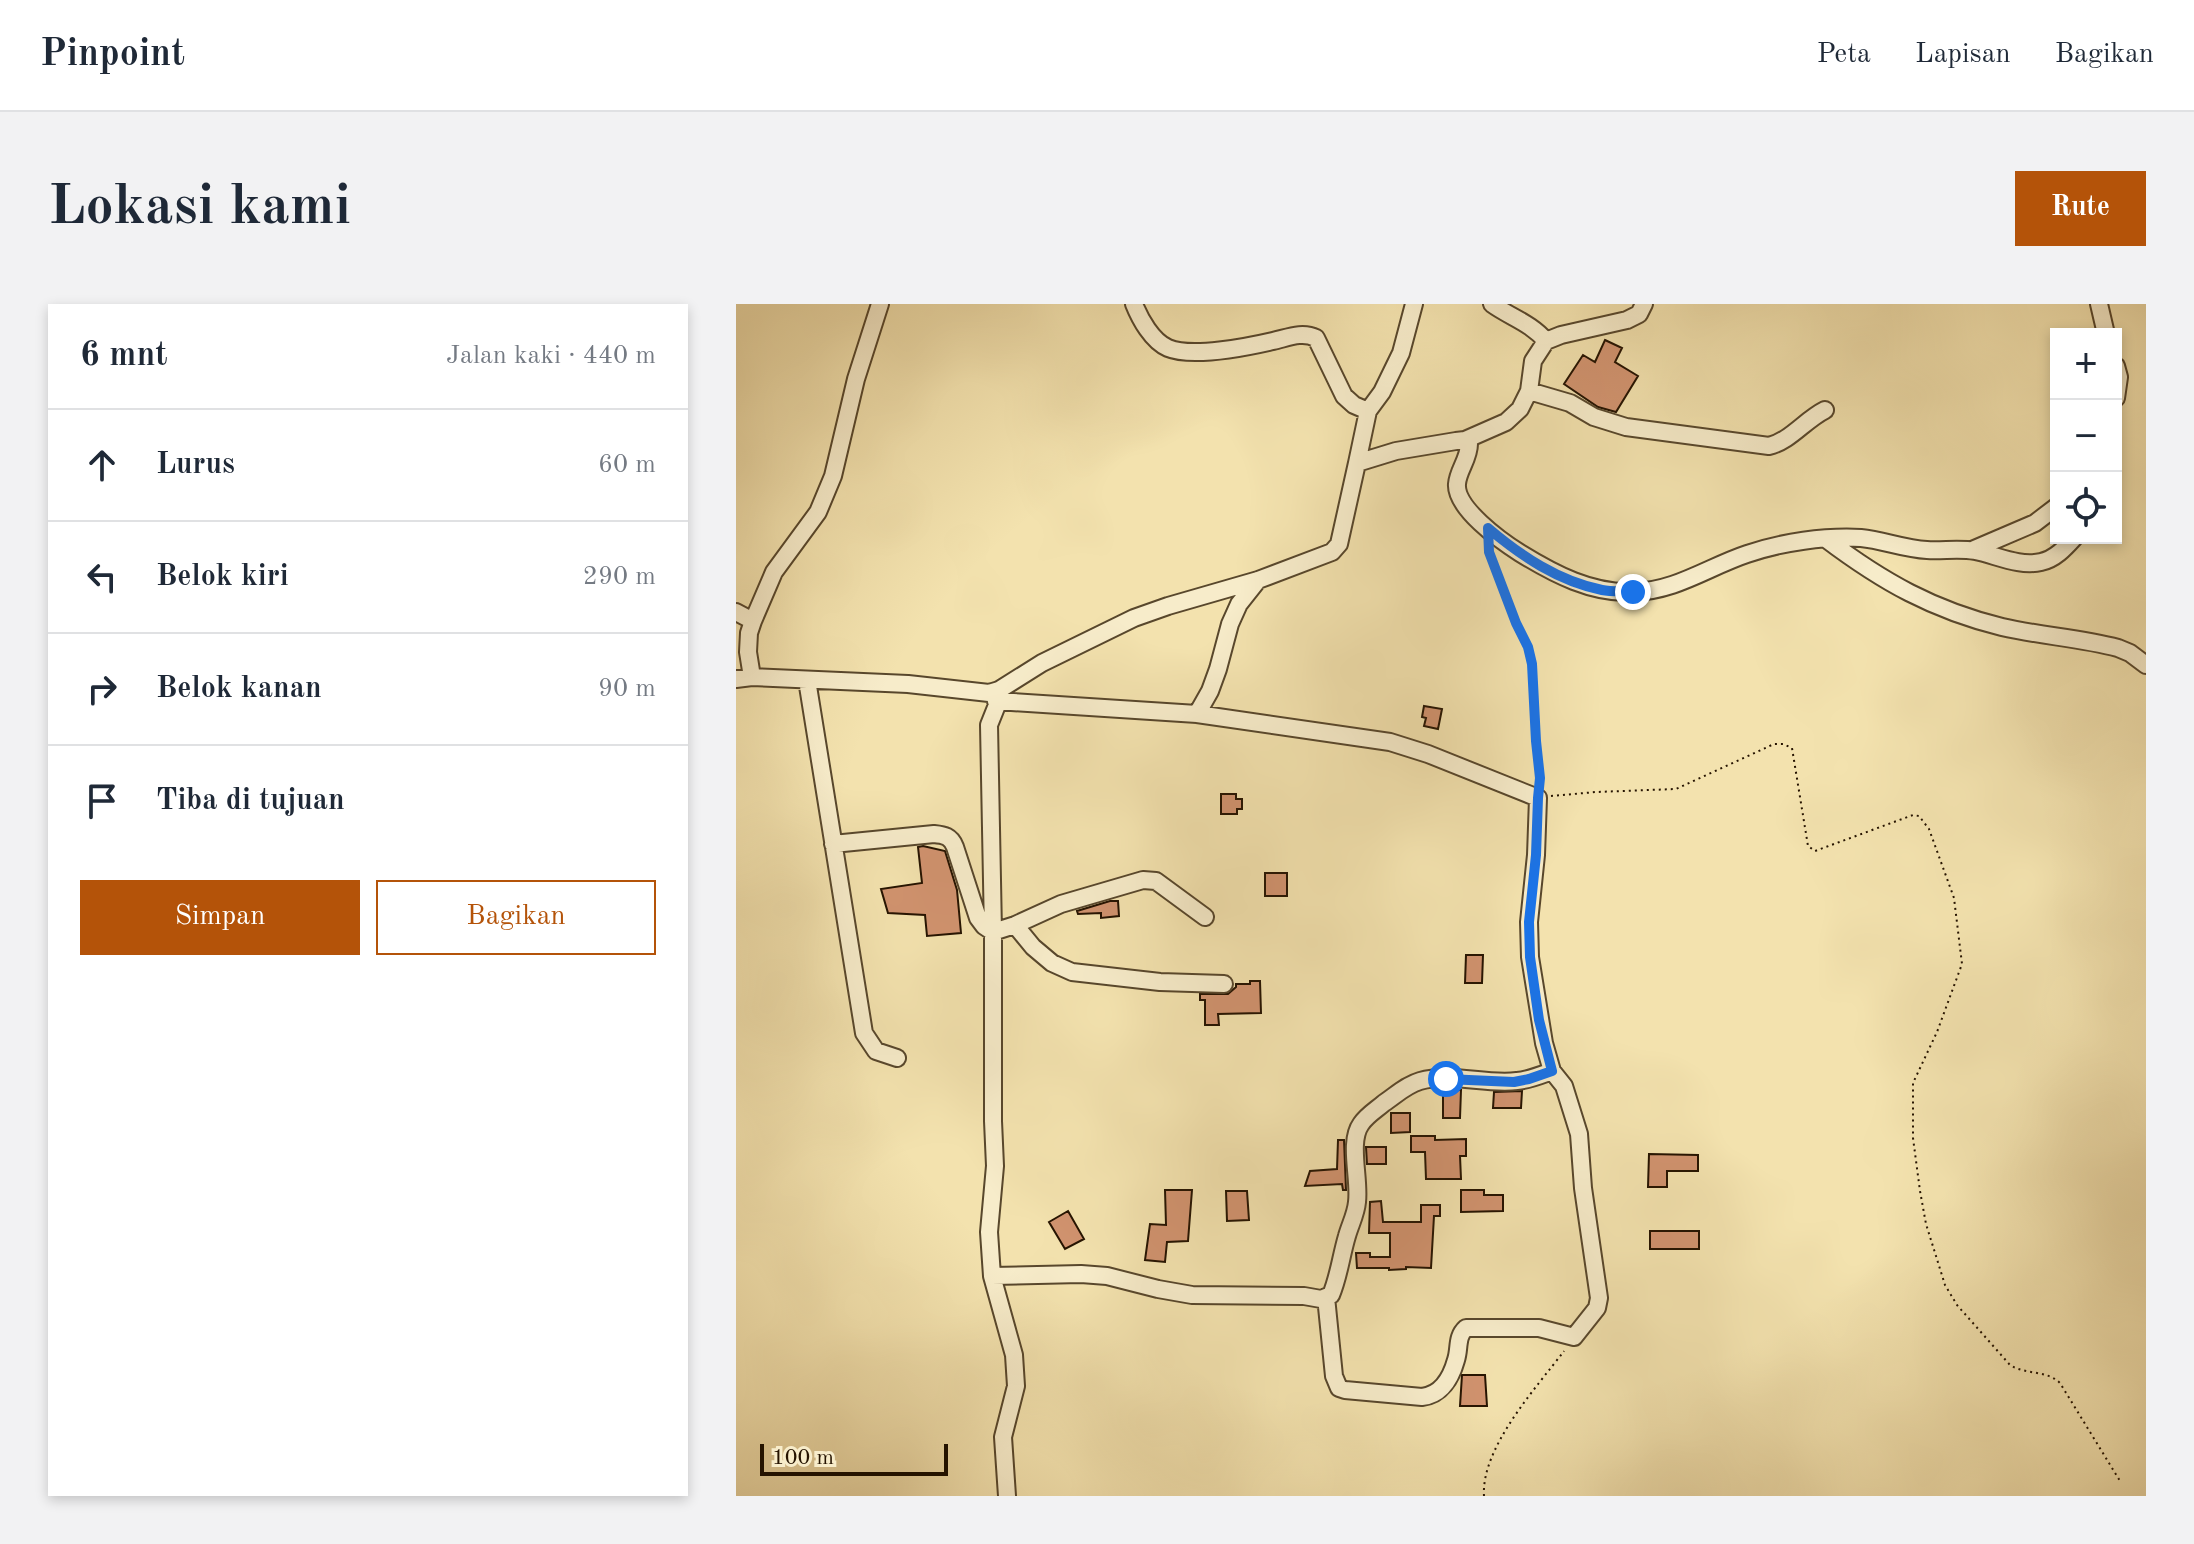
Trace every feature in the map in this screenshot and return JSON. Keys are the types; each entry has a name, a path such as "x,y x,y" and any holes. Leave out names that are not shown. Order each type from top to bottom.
{"street":[{"path":"880,304 856,379 833,476 818,512 774,572 749,633 744,678 937,686 995,697 1197,714 1390,742 1538,798 1529,922 1530,957 1539,1020 1552,1071 1564,1086 1579,1134 1599,1298 1597,1308 1574,1337 1539,1328 1466,1328 1461,1333 1457,1359 1440,1390 1432,1396 1422,1397 1345,1390 1336,1384 1326,1297"},
{"path":"1134,304 1140,319 1152,334 1165,347 1181,351 1238,349 1310,335 1316,338 1344,396 1368,411"},
{"path":"1007,1496 1003,1437 1016,1386 1014,1355 992,1276 989,1232 995,1166 989,725 995,697 999,690 1042,663 1134,618 1258,580 1332,552 1339,544 1368,411 1382,392 1401,353 1414,304"},
{"path":"1492,304 1536,329 1546,341"},
{"path":"1357,463 1396,451 1465,440 1506,422 1520,409 1529,391 1533,361 1546,341 1627,320 1639,314 1644,304"},
{"path":"2099,304 2105,328"},
{"path":"1529,391 1570,403 1618,426 1769,446 1778,444 1811,417 1825,410"},
{"path":"1465,440 1469,444 1469,454 1458,476 1456,487 1459,498 1510,547 1553,574 1602,590 1633,592 1666,588 1766,548 1826,539 1861,538 1927,550 1972,550 2018,562 2040,563 2058,555 2068,544"},
{"path":"1972,550 2035,523 2050,512"},
{"path":"1826,539 1867,570 1903,591 1956,613 2005,628 2118,648 2146,665"},
{"path":"1197,714 1210,691 1239,604 1258,580"},
{"path":"736,612 753,621"},
{"path":"807,680 864,1033 876,1051 897,1058"},
{"path":"833,844 946,835 953,841 978,918 993,932"},
{"path":"993,932 1061,904 1143,880 1156,881 1205,917"},
{"path":"1015,925 1033,947 1052,963 1072,972 1160,982 1224,984"},
{"path":"992,1276 1081,1274 1107,1276 1192,1295 1304,1296 1321,1299 1331,1295 1335,1285 1357,1205 1356,1139 1360,1126 1371,1114 1407,1086 1423,1080 1514,1082 1552,1071"}],"path":[{"path":"1488,528 1489,552 1532,664 1540,778 1538,798 1676,789 1774,744 1783,744 1792,748 1808,846 1815,851 1913,815 1919,816 1929,829 1954,898 1962,964 1937,1032 1913,1083 1913,1138 1926,1224 1936,1260 1945,1285 1957,1305 2010,1365 2020,1371 2050,1376 2060,1383 2120,1481"},
{"path":"1484,1496 1486,1477 1505,1430 1574,1337"}],"building":[{"path":"1605,340 1622,348 1615,362 1638,376 1616,412 1598,407 1564,384 1583,355 1595,362"},
{"path":"1424,706 1442,709 1438,729 1424,726"},
{"path":"1221,794 1236,794 1236,799 1242,799 1242,809 1237,809 1237,814 1221,814"},
{"path":"918,847 945,851 957,890 961,933 927,936 925,915 888,913 881,889 922,883"},
{"path":"1265,873 1287,873 1287,896 1265,896"},
{"path":"1118,901 1119,916 1101,918 1101,913 1078,914 1077,911"},
{"path":"1466,955 1483,955 1482,983 1465,983"},
{"path":"1250,981 1260,981 1261,1013 1218,1014 1219,1025 1205,1025 1205,1000 1200,1000 1200,994 1228,994 1236,984 1250,984"},
{"path":"1443,1089 1461,1090 1460,1118 1443,1118"},
{"path":"1522,1091 1521,1108 1493,1108 1494,1092"},
{"path":"1391,1113 1410,1113 1410,1132 1391,1133"},
{"path":"1411,1136 1435,1136 1435,1140 1466,1139 1466,1156 1460,1156 1461,1179 1426,1179 1425,1152 1411,1152"},
{"path":"1338,1140 1344,1140 1346,1190 1343,1190 1342,1184 1305,1186 1310,1171 1337,1169"},
{"path":"1366,1147 1386,1147 1386,1164 1367,1164"},
{"path":"1649,1154 1698,1155 1698,1171 1667,1171 1667,1187 1648,1187"},
{"path":"1165,1190 1192,1190 1188,1241 1167,1242 1165,1262 1145,1260 1150,1224 1166,1225"},
{"path":"1461,1190 1484,1190 1484,1195 1503,1195 1503,1211 1461,1212"},
{"path":"1226,1191 1247,1191 1249,1220 1227,1221"},
{"path":"1381,1201 1383,1222 1421,1222 1421,1205 1440,1205 1440,1216 1434,1216 1431,1268 1357,1268 1356,1253 1390,1257 1390,1233 1369,1233 1370,1202"},
{"path":"1068,1211 1084,1239 1065,1249 1049,1222"},
{"path":"1650,1231 1699,1231 1699,1249 1650,1249"},
{"path":"1462,1375 1485,1375 1487,1406 1460,1406"}],"route":[{"path":"1446,1079 1514,1082 1552,1071 1539,1020 1530,957 1529,922 1540,778 1532,664 1489,552 1488,528 1510,547 1553,574 1602,590 1633,592"}]}
